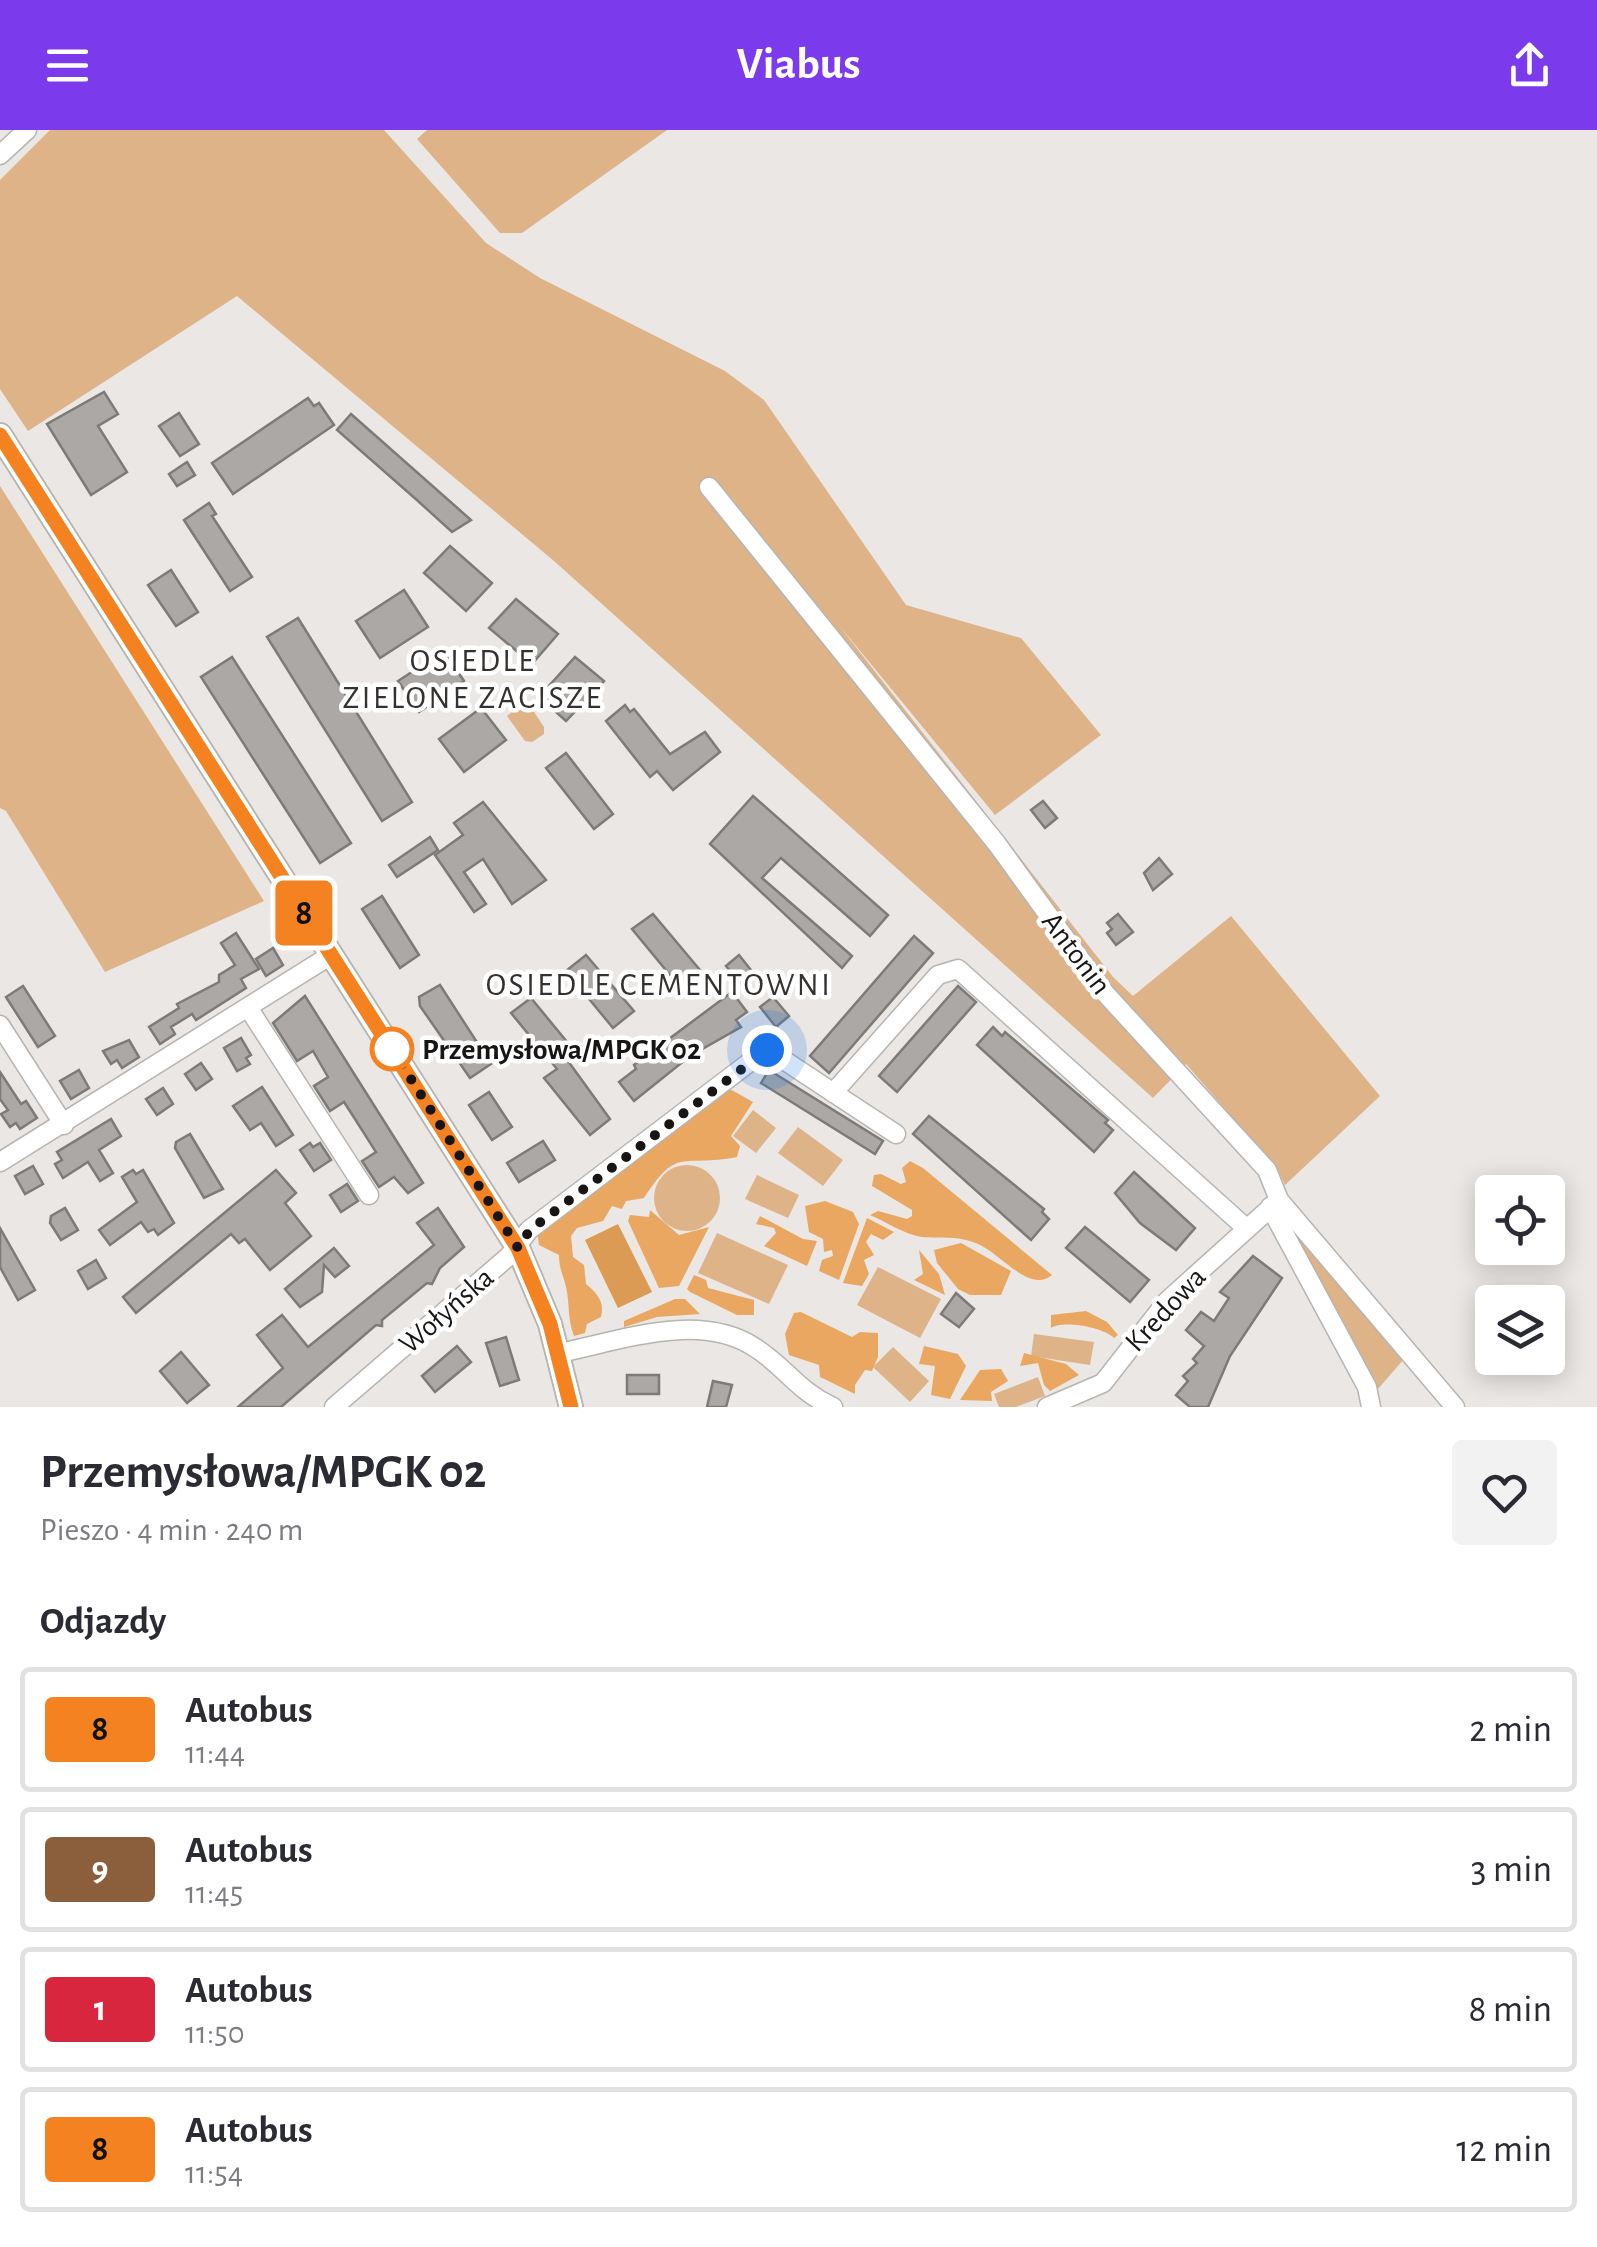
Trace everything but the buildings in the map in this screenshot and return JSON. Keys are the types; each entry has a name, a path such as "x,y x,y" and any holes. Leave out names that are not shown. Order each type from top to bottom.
{"main road":[{"path":"0,435 518,1248 560,1353 571,1407"}],"street":[{"path":"0,155 26,130"},
{"name":"Antonin","path":"709,487 997,844 1104,992 1267,1170 1275,1204 1455,1407"},
{"path":"0,1162 331,955"},
{"path":"833,1093 938,975 958,969 1246,1228"},
{"path":"248,1009 368,1194"},
{"path":"0,1026 64,1125"},
{"name":"Wołyńska","path":"334,1407 518,1248 530,1230 767,1050 896,1134"},
{"path":"1275,1204 1367,1387 1371,1407"},
{"name":"Kredowa","path":"1047,1407 1102,1383 1167,1300 1275,1204"},
{"path":"560,1353 693,1327 753,1346 807,1401 833,1407"},
{"path":"1095,1407 1102,1383"}],"shaded area":[{"path":"50,130 384,130 486,243 540,278 725,371 764,400 906,605 1021,638 1101,735 995,815 838,624 1113,977 1133,996 1231,916 1380,1096 1285,1185 1277,1169 1186,1064 1153,1098 554,561 237,296 28,431 0,389 0,180"},
{"path":"427,130 667,130 522,233 500,233 417,139"},
{"path":"0,486 264,901 105,972 6,811 0,808"},
{"path":"526,700 544,727 544,734 532,742 525,741 507,716"},
{"path":"728,1088 753,1102 731,1136 740,1146 737,1157 674,1165 644,1198 626,1201 622,1209 612,1206 603,1221 577,1228 571,1236 573,1257 584,1265 586,1284 597,1294 602,1307 601,1317 587,1324 585,1333 574,1336 559,1255 539,1245 537,1230"},
{"path":"753,1110 776,1128 756,1153 733,1136"},
{"path":"798,1127 843,1160 823,1186 778,1153"},
{"path":"910,1161 1052,1275 1034,1279 971,1241 916,1236 870,1215 878,1211 907,1219 912,1216 912,1210 872,1186 874,1175 881,1174 901,1184 906,1182 902,1168"},
{"path":"687,1165 700,1167 710,1175 718,1185 718,1211 710,1221 700,1229 687,1231 674,1229 664,1221 656,1211 654,1198 656,1185 664,1175 674,1167"},
{"path":"757,1175 799,1195 788,1218 745,1199"},
{"path":"825,1201 853,1212 859,1224 839,1280 819,1271 822,1260 833,1256 832,1250 824,1252 823,1239 809,1232 805,1206"},
{"path":"650,1210 679,1235 709,1227 679,1286 659,1288 628,1221 630,1215 649,1217"},
{"path":"760,1216 803,1239 817,1241 807,1266 764,1246 776,1233 774,1228 756,1224"},
{"path":"867,1218 894,1232 883,1240 871,1234 866,1242 874,1255 864,1260 869,1274 862,1286 843,1283"},
{"path":"618,1224 652,1292 618,1308 585,1240"},
{"path":"1293,1229 1404,1359 1378,1389 1374,1389"},
{"path":"717,1233 788,1265 769,1304 698,1273"},
{"path":"961,1243 1011,1271 1001,1295 970,1295 958,1289 937,1263 934,1250"},
{"path":"919,1250 939,1274 945,1295 914,1280 923,1274"},
{"path":"878,1267 941,1299 920,1338 857,1305"},
{"path":"694,1275 706,1280 708,1288 754,1300 754,1315 737,1315 690,1292 687,1289"},
{"path":"675,1299 685,1299 700,1314 657,1317 624,1327 624,1321"},
{"path":"1086,1311 1107,1322 1118,1335 1114,1338 1073,1325 1051,1328 1051,1315"},
{"path":"801,1312 852,1337 860,1332 878,1333 878,1357 872,1371 865,1370 855,1385 855,1394 820,1377 819,1365 789,1355 785,1334 794,1313"},
{"path":"1034,1334 1094,1342 1090,1365 1031,1356"},
{"path":"924,1346 958,1354 966,1366 950,1399 931,1395 935,1366 919,1364"},
{"path":"893,1347 929,1381 910,1402 873,1367"},
{"path":"1024,1353 1066,1364 1079,1375 1050,1391 1044,1385 1038,1363 1020,1366"},
{"path":"1001,1369 1008,1381 991,1392 992,1401 960,1400 980,1370"},
{"path":"1038,1377 1045,1396 1016,1407 999,1407 994,1394"}],"bus line":[{"name":"8","path":"0,435 518,1248 560,1353 571,1407"}],"place":[{"name":"Przemysłowa/MPGK 02","path":"392,1049"}],"district":[{"name":"OSIEDLE ZIELONE ZACISZE","path":"473,678"},
{"name":"OSIEDLE CEMENTOWNI","path":"659,984"}],"route":[{"path":"392,1049 518,1248 530,1230 767,1050"}]}
